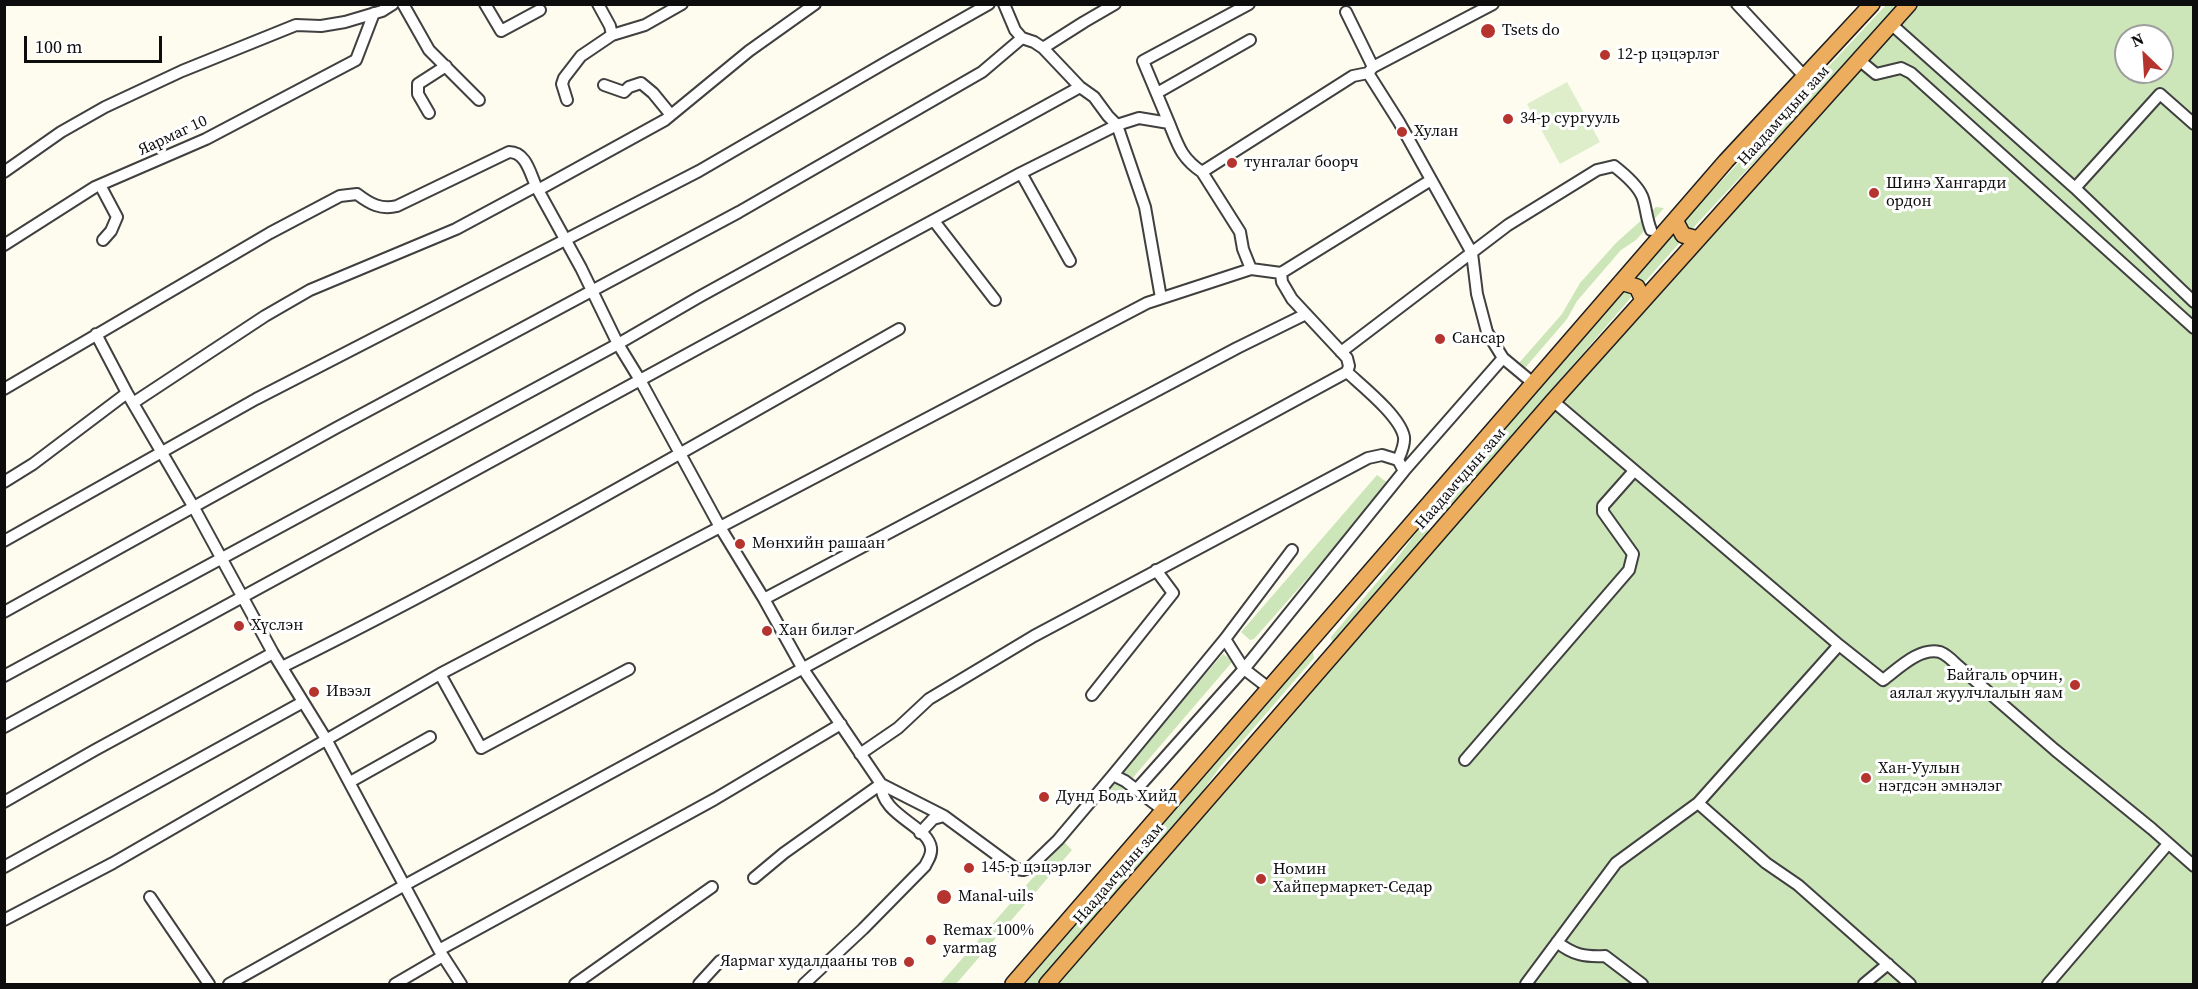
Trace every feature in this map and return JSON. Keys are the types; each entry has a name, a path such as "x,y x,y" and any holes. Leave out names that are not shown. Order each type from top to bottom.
{"highway":[{"name":"Наадамчдын зам","path":"1013,984 1726,161 1872,4"},
{"name":"Наадамчдын зам","path":"1047,984 1553,401 1909,4"},
{"path":"1675,220 1683,235 1698,239"},
{"path":"1621,282 1637,287 1643,300"},
{"path":"1315,638 1333,652"},
{"path":"1145,831 1150,843 1158,848 1166,848"},
{"path":"1094,891 1107,893 1115,906"}],"street":[{"path":"4,172 61,132 105,107 182,71 296,25 337,24 374,13 393,4"},
{"path":"403,4 429,50 479,100"},
{"path":"485,4 501,31 540,10"},
{"path":"598,4 610,26 612,35"},
{"path":"567,100 562,84 581,56 612,35 645,25 682,4"},
{"path":"4,482 130,398 310,290 456,229 671,115 749,51 815,4"},
{"path":"4,541 277,388 699,171 989,4"},
{"path":"1004,4 1022,38 1043,48 1080,87 1094,97 1117,124 1145,207 1161,298"},
{"path":"1043,48 1115,4"},
{"path":"1249,4 1143,62 1183,156 1202,172 1240,232 1242,247 1251,269"},
{"path":"1202,172 1353,76 1371,70 1493,4"},
{"path":"1737,4 1805,77"},
{"path":"1346,12 1371,70 1472,253 1477,294 1486,332 1503,358 1533,383"},
{"name":"Яармаг 10","path":"4,245 100,185 206,139 356,60 374,13"},
{"path":"1891,24 2075,188 2193,302"},
{"path":"4,612 193,506 738,212 982,72 1022,38"},
{"path":"1156,93 1250,40"},
{"path":"1859,60 1876,74 1901,68 1911,73 2193,328"},
{"path":"429,113 418,94 418,84 446,66"},
{"path":"604,85 624,92 629,87 641,83 653,93 671,115"},
{"path":"4,676 618,344 1080,87"},
{"path":"2075,188 2160,94 2193,124"},
{"path":"4,727 1022,173 1117,124 1139,118 1169,123"},
{"path":"4,389 270,233 347,194 357,194 377,207 387,209 509,152 516,152 522,156 560,232 567,240 618,344 681,453 720,527 803,669 881,784 944,816 1016,869 1023,870 1029,868 1058,840 1113,776 1225,639 1292,550"},
{"path":"1341,352 1508,225 1598,170 1616,168 1640,192 1651,230"},
{"path":"1022,173 1070,261"},
{"path":"4,921 113,863 440,674 1147,303 1251,269 1281,273 1431,180"},
{"path":"100,185 117,217 111,231 103,240"},
{"path":"934,221 995,300"},
{"path":"229,984 405,885 1347,372 1349,366 1347,358 1292,299 1281,273"},
{"path":"764,599 1237,348 1306,314"},
{"path":"282,667 389,614 681,453 899,329"},
{"path":"96,334 273,653 350,782 441,953 461,984"},
{"path":"1136,790 1244,669 1404,471 1503,358"},
{"path":"1347,372 1395,420 1404,435 1398,460"},
{"path":"1553,401 1883,680 1914,657 1925,653 1940,652 2193,866"},
{"path":"860,754 898,728 929,699 1034,636 1368,458 1382,454 1398,460 1404,471"},
{"path":"1465,760 1629,570 1633,554 1603,513 1603,506 1634,471"},
{"path":"1092,694 1173,593 1156,570"},
{"path":"1225,639 1244,669 1269,689"},
{"path":"1526,984 1616,863 1698,803 1839,645"},
{"path":"4,802 273,653"},
{"path":"440,674 481,748 629,669"},
{"path":"4,867 303,702"},
{"path":"395,984 441,953 841,724"},
{"path":"350,782 430,737"},
{"path":"1113,776 1125,781 1163,810"},
{"path":"804,984 863,929 925,866 930,857 931,848 927,839 890,807 881,794 881,784"},
{"path":"754,878 784,853 881,784"},
{"path":"1698,803 1766,863 1798,885 1910,984"},
{"path":"920,833 933,819 944,816"},
{"path":"2048,984 2168,844"},
{"path":"575,984 712,887"},
{"path":"150,897 209,984"},
{"path":"1557,942 1568,951 1579,955 1605,956 1642,984"},
{"path":"699,984 720,961"},
{"path":"1864,984 1888,964"}],"green space":[{"path":"1886,5 1900,5 1693,228 1687,228 1685,220"},
{"path":"1913,5 2193,5 2193,984 1025,984 1097,900 1105,901 1115,890 1108,887 1143,845 1149,852 1159,841 1154,835 1155,832 1310,652 1313,652 1314,658 1220,767 1197,799"},
{"path":"1567,82 1600,142 1560,164 1527,104"},
{"path":"1656,207 1664,208 1636,240 1621,250 1577,301 1567,319 1525,368 1519,363 1562,314 1580,283 1616,243"},
{"path":"1674,232 1683,239 1642,285 1640,279 1633,278"},
{"path":"1624,290 1631,291 1632,296 1444,515 1436,508"},
{"path":"1377,475 1388,483 1336,546 1254,639 1250,640 1241,632"},
{"path":"1422,525 1429,531 1336,642 1332,642 1331,637"},
{"path":"1223,654 1233,661 1118,795 1106,788"},
{"path":"1064,842 1072,850 956,984 940,984"}],"place":[{"name":"Tsets do","path":"1488,31"},
{"name":"12-р цэцэрлэг","path":"1605,55"},
{"name":"34-р сургууль","path":"1508,119"},
{"name":"Хулан","path":"1402,132"},
{"name":"тунгалаг боорч","path":"1232,163"},
{"name":"Шинэ Хангарди ордон","path":"1874,193"},
{"name":"Сансар","path":"1440,339"},
{"name":"Мөнхийн рашаан","path":"740,544"},
{"name":"Хүслэн","path":"239,626"},
{"name":"Хан билэг","path":"767,631"},
{"name":"Байгаль орчин, аялал жуулчлалын яам","path":"2075,685"},
{"name":"Ивээл","path":"314,692"},
{"name":"Хан-Уулын нэгдсэн эмнэлэг","path":"1866,778"},
{"name":"Дунд Бодь Хийд","path":"1044,797"},
{"name":"145-р цэцэрлэг","path":"969,868"},
{"name":"Номин Хайпермаркет-Седар","path":"1261,879"},
{"name":"Manal-uils","path":"944,897"},
{"name":"Remax 100% yarmag","path":"931,940"},
{"name":"Яармаг худалдааны төв","path":"909,962"}]}
